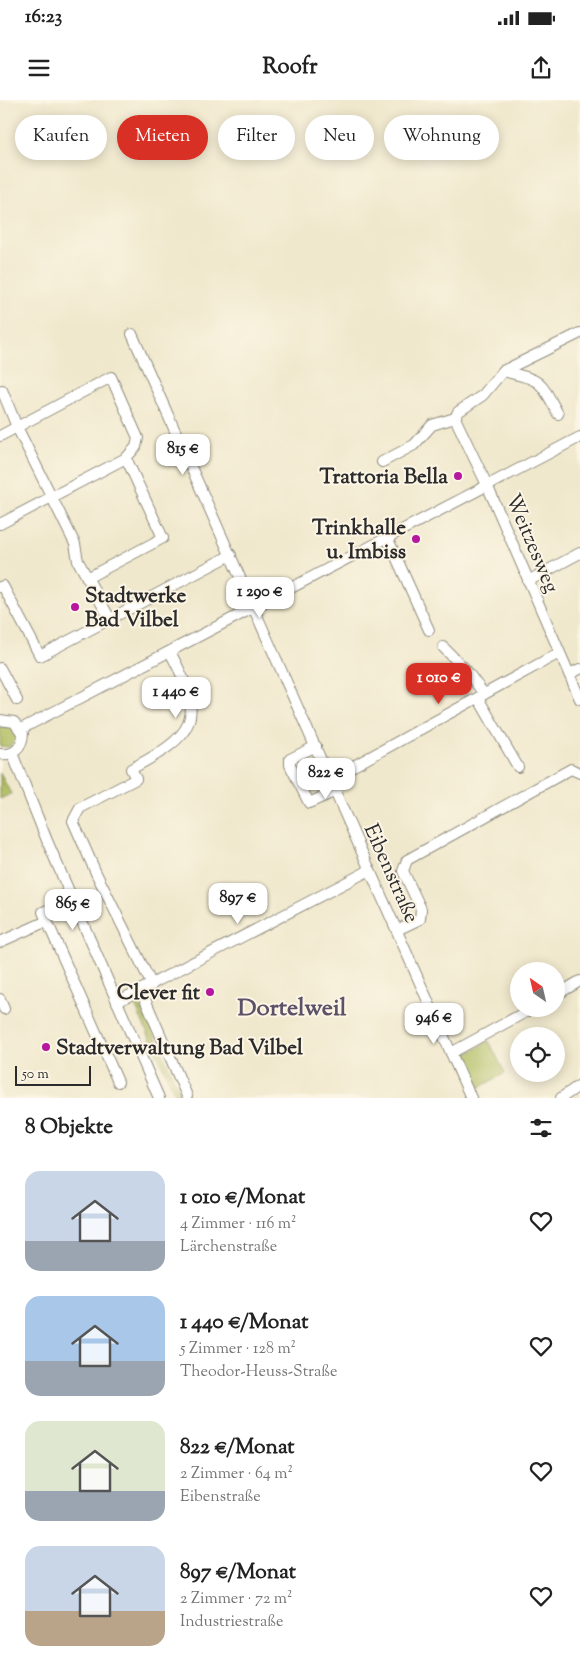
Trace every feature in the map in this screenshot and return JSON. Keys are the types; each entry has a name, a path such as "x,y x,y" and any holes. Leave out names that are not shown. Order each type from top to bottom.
{"street":[{"path":"382,462 414,445 432,425 455,418 458,412 483,395 503,371 580,333"},
{"name":"Eibenstraße","path":"132,334 336,790 471,1098"},
{"path":"503,371 535,379 542,384 558,414"},
{"path":"0,436 110,377 138,438 136,448 126,458 0,524"},
{"path":"0,392 2,390 17,427 75,544 78,561 110,619"},
{"name":"Weitzesweg","path":"455,418 487,485 580,699"},
{"path":"21,729 580,436"},
{"path":"87,578 163,538 126,458"},
{"path":"387,537 430,630"},
{"path":"528,581 580,553"},
{"path":"0,587 3,586 40,656 231,555"},
{"path":"443,647 466,670 518,767"},
{"path":"152,984 96,873 73,821 80,808 136,779 131,769 170,747 181,736 189,719 191,700 189,690 170,652"},
{"path":"330,779 560,653"},
{"path":"0,668 17,700"},
{"path":"569,674 580,669"},
{"path":"0,720 11,720 21,729 23,741 18,749 12,753 0,754"},
{"path":"316,746 290,759 290,766 310,802 336,790"},
{"path":"12,753 72,899 159,1098"},
{"path":"396,930 420,920 422,909 403,871 407,860 571,769 580,773"},
{"path":"117,1002 370,870"},
{"path":"72,899 43,912 118,1082"},
{"path":"0,942 47,921"},
{"path":"565,989 580,981"},
{"path":"141,990 187,1096"},
{"path":"0,999 4,1009"},
{"path":"451,1053 515,1018"},
{"path":"561,1098 580,1085"}],"green space":[{"path":"7,726 13,729 16,739 9,747 0,746 0,727"},
{"path":"0,773 11,794 0,799"},
{"path":"137,1000 152,1028 182,1098 177,1098 134,1003"},
{"path":"489,1041 505,1073 475,1090 461,1058"}],"place":[{"name":"Trattoria Bella","path":"458,476"},
{"name":"Trinkhalle u. Imbiss","path":"416,539"},
{"name":"Stadtwerke Bad Vilbel","path":"75,607"},
{"name":"Clever fit","path":"210,992"},
{"name":"Stadtverwaltung Bad Vilbel","path":"46,1047"}],"district":[{"name":"Dortelweil","path":"292,1007"}]}
